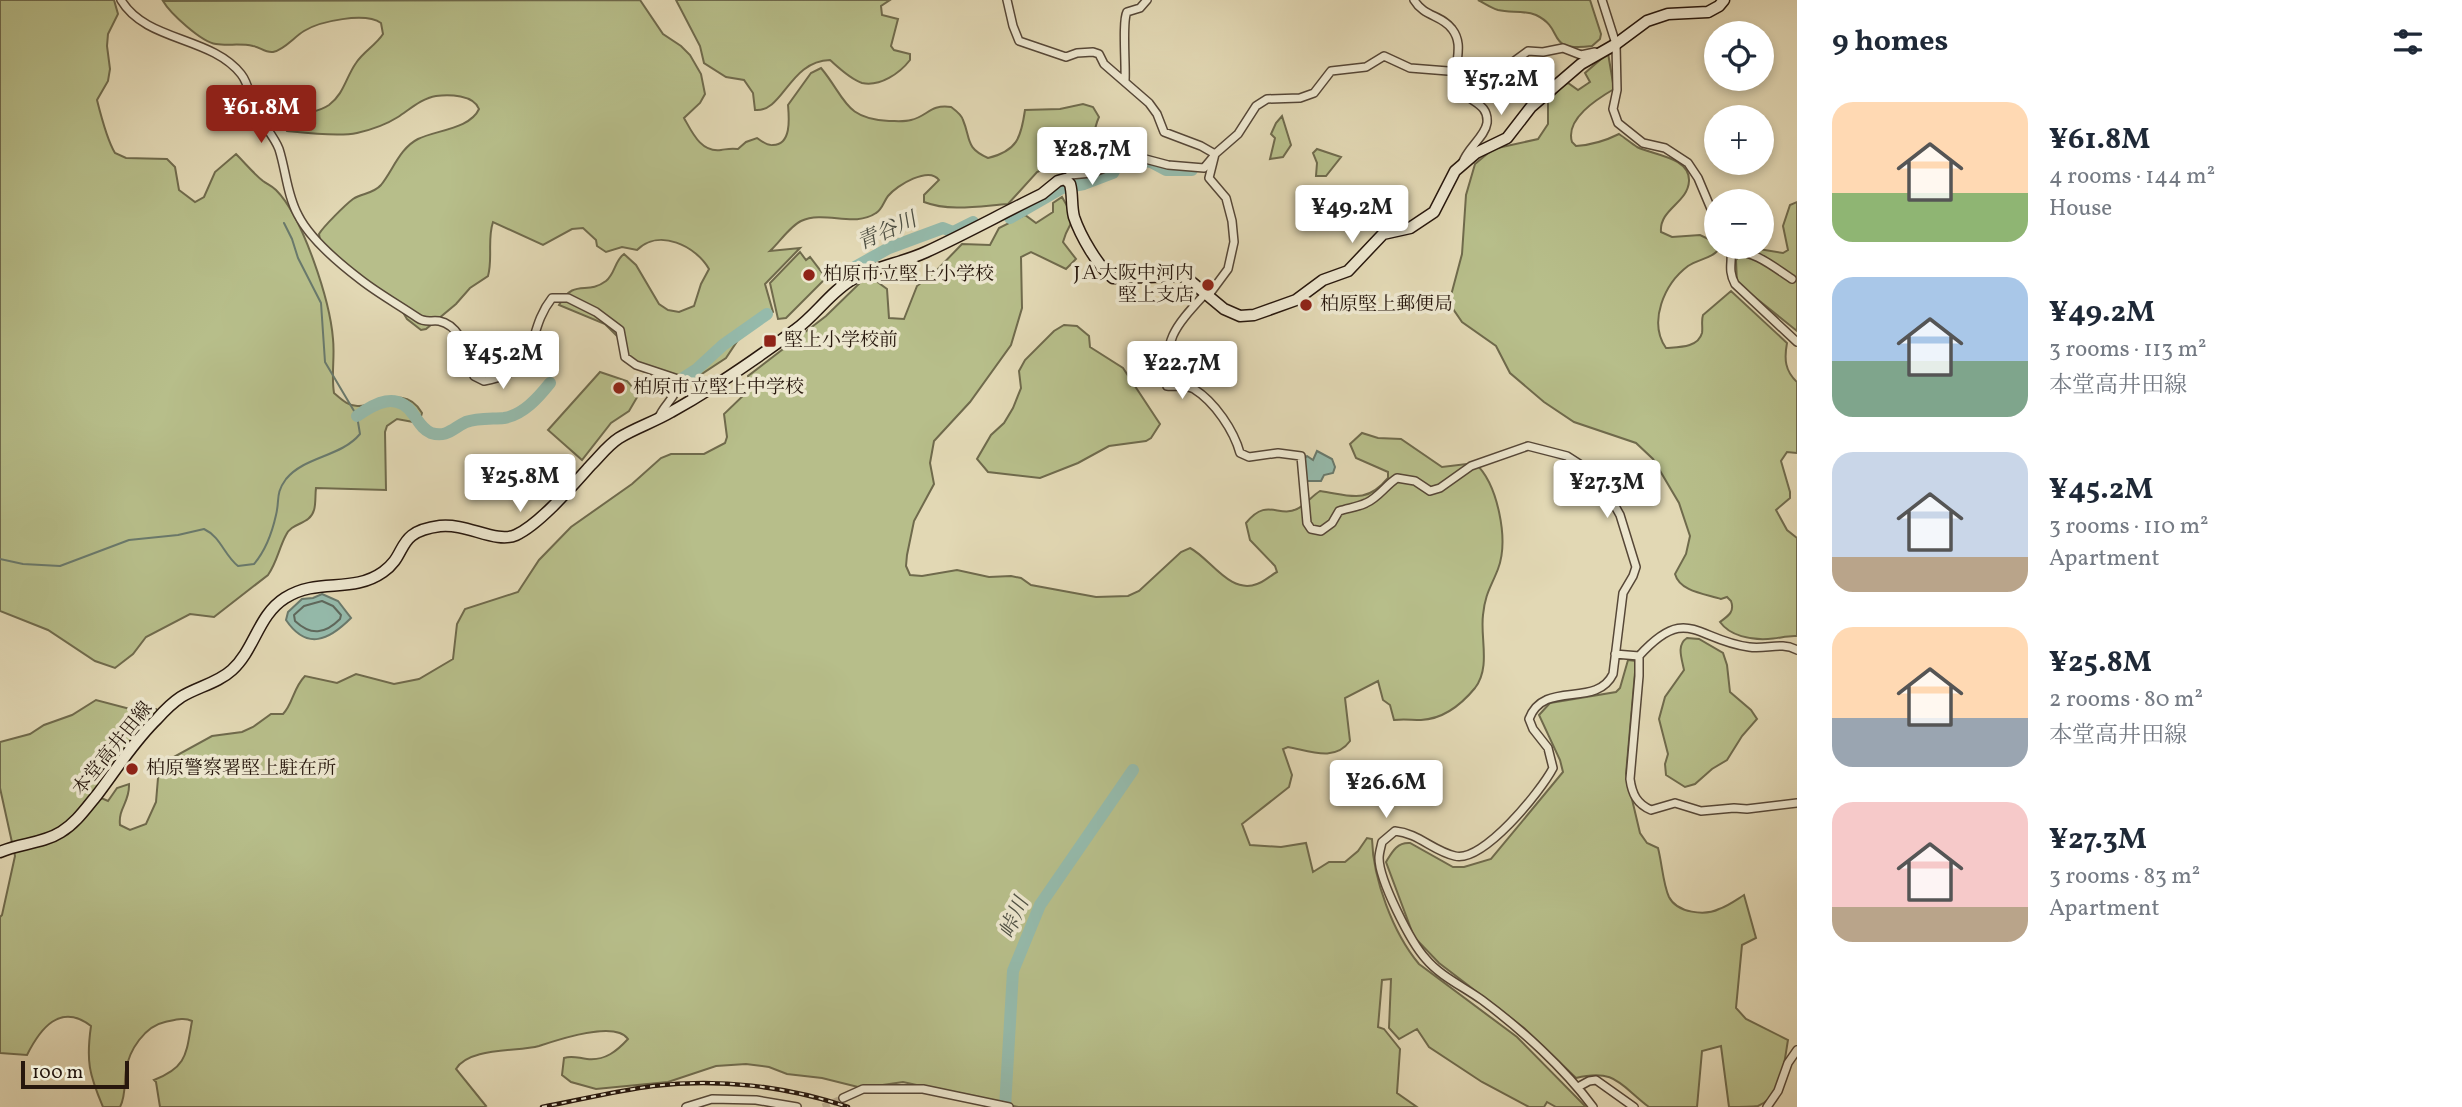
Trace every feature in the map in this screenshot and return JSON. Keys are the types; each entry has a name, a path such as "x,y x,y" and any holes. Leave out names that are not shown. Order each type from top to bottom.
{"main road":[{"path":"1069,185 1073,215 1079,230 1108,274 1120,279 1181,276 1233,314 1254,315 1296,300 1323,280 1348,271 1383,234 1410,228 1434,212 1455,171 1476,153 1507,138 1531,107 1580,64 1616,44 1647,21 1668,14 1708,12 1724,0"},
{"name":"本堂高井田線","path":"0,852 18,845 41,842 62,832 79,818 155,720 180,698 230,673 246,655 268,611 282,600 303,588 361,583 383,572 391,565 403,542 424,530 459,526 505,539 516,535 557,500 620,437 658,419 798,328 849,281 878,267 905,261 928,251 1042,194 1058,181 1069,185"}],"street":[{"path":"121,0 125,8 148,24 212,51 242,75 256,112 278,147 298,215 311,234 361,281 391,301 422,320 440,321 452,328 468,350 474,376 484,381 515,371 527,357 546,306 552,298 568,298 616,326 621,334 625,357 636,365 681,380 673,400 662,410 658,419"},
{"path":"1007,0 1019,41 1066,57 1077,53 1099,54 1104,64 1149,103 1164,132 1201,146 1215,155"},
{"path":"1125,80 1124,19 1128,12 1140,8 1147,0"},
{"path":"1414,0 1423,11 1450,25 1456,34 1460,44 1456,72 1462,92 1484,107 1485,130 1466,152 1462,164"},
{"path":"1602,0 1616,44 1617,90 1613,109 1618,123 1643,143 1665,148 1688,163 1704,192"},
{"path":"1069,185 1070,175 1092,173 1134,156 1168,165 1204,168 1238,134 1256,106 1267,99 1300,98 1314,93 1331,71 1366,66 1384,56 1410,68 1497,72 1528,51 1543,52 1563,48 1581,55 1599,50 1602,52"},
{"path":"1215,155 1209,178 1226,198 1234,242 1228,269 1176,326 1168,347 1167,386 1192,388 1206,399 1236,438 1240,453 1249,457 1278,453 1301,456 1307,523 1311,529 1321,531 1332,523 1339,512 1366,503 1397,478 1409,479 1430,491 1440,488 1471,466 1528,446 1567,456 1581,465 1611,499 1620,514 1635,559 1633,576 1623,593 1613,674 1609,682 1599,689 1543,699 1533,708 1529,719 1533,729 1548,748 1553,768 1545,784 1495,838 1470,855 1459,858 1408,832 1395,831 1382,842 1379,860 1407,930 1428,962 1507,1020 1577,1087 1593,1107"},
{"path":"1730,259 1730,274 1735,284 1797,342"},
{"path":"1759,259 1793,279"},
{"path":"1797,650 1788,645 1756,648 1734,645 1697,628 1677,627 1655,638 1639,656 1630,779 1640,805 1651,810 1675,803 1701,811 1797,803"},
{"path":"1615,654 1639,656"},
{"path":"1767,1107 1778,1091 1787,1063 1797,1050"},
{"path":"1577,1087 1596,1080 1634,1107"},
{"path":"844,1098 863,1089 923,1089 1009,1107"},
{"path":"686,1107 712,1099 756,1100 797,1107"}],"green space":[{"path":"0,0 114,0 118,14 108,34 108,81 97,100 115,153 126,158 167,159 175,167 179,190 195,202 204,197 215,172 236,154 259,178 276,190 286,203 314,260 331,323 334,393 355,406 400,398 415,404 422,413 419,423 397,419 387,426 386,490 316,488 312,515 289,531 268,575 214,617 190,614 146,637 133,654 115,668 95,661 48,630 0,611"},
{"path":"640,0 663,34 690,55 701,74 705,94 700,103 684,118 698,140 708,148 738,149 757,138 769,145 779,144 788,130 788,105 811,73 821,68 848,105 863,116 906,121 938,107 951,107 962,118 972,147 988,158 1005,151 1016,142 1025,110 1060,109 1083,104 1093,107 1099,117 1087,163 1052,165 1037,172 1008,204 955,208 924,202 924,195 939,180 928,175 898,187 888,196 878,212 867,217 820,217 797,223 770,251 800,248 765,284 773,312 738,340 726,358 694,379 675,382 624,361 618,337 605,324 559,305 570,292 606,281 624,254 636,265 659,304 668,310 679,312 694,306 709,269 695,253 666,240 656,240 637,250 622,247 606,252 597,246 596,240 583,228 572,229 543,245 493,222 488,276 470,288 456,304 426,329 421,330 407,319 401,309 369,287 320,240 319,234 353,199 381,185 412,143 468,121 479,109 476,104 461,96 436,96 389,122 357,133 332,135 287,131 284,126 289,121 334,101 359,59 383,34 381,23 364,18 331,21 311,27 281,49 270,52 248,45 221,45 210,42 186,26 163,1"},
{"path":"676,0 890,0 881,6 882,15 898,19 891,46 894,50 910,54 910,60 889,78 869,84 853,79 830,60 816,63 796,77 773,104 765,109 755,110 753,93 744,80 726,77 704,63 700,46"},
{"path":"1478,0 1590,0 1601,34 1600,39 1592,46 1567,46 1561,43 1545,21 1536,15 1498,10"},
{"path":"1608,53 1614,89 1591,104 1573,125 1572,142 1576,146 1603,141 1619,134 1637,147 1677,162 1688,173 1687,189 1664,217 1661,232 1672,237 1704,237 1704,259 1688,266 1679,274 1661,304 1658,327 1666,348 1687,346 1696,342 1702,333 1703,315 1731,291 1787,343 1786,364 1797,382 1797,453 1787,452 1781,461 1790,498 1776,510 1787,530 1797,538 1797,636 1755,639 1735,634 1724,627 1720,622 1731,611 1731,601 1727,597 1721,599 1688,589 1675,574 1686,554 1690,536 1679,503 1653,459 1636,443 1574,422 1544,402 1510,373 1496,346 1462,322 1449,303 1462,254 1466,195 1475,164 1493,149 1538,139 1548,124 1548,102 1563,85 1568,83 1578,90 1590,82 1585,73"},
{"path":"1282,116 1291,145 1283,157 1270,159 1275,138 1271,134"},
{"path":"1317,149 1341,157 1326,176 1316,176 1317,163 1313,153"},
{"path":"1062,197 1072,217 1063,242 1076,259 1066,269 1031,252 1021,257 1022,308 1011,345 970,402 934,441 930,463 934,484 914,521 906,566 910,575 922,576 957,570 989,577 1011,576 1021,578 1031,585 1096,597 1128,596 1139,591 1181,552 1190,548 1229,580 1247,586 1260,583 1277,572 1275,566 1250,540 1246,523 1253,515 1266,510 1297,509 1320,491 1348,496 1364,495 1372,492 1388,478 1388,472 1356,458 1350,444 1362,433 1378,438 1401,439 1442,467 1475,463 1490,484 1495,498 1502,528 1502,543 1498,569 1484,608 1483,671 1475,688 1451,710 1437,717 1421,720 1394,720 1390,705 1383,700 1378,681 1345,698 1350,741 1330,753 1288,747 1283,749 1292,775 1289,787 1242,824 1250,845 1281,847 1306,843 1313,872 1329,862 1345,862 1358,851 1367,838 1372,839 1376,871 1386,905 1401,937 1419,964 1517,1037 1586,1107 1556,1107 1547,1102 1544,1107 1529,1107 1482,1082 1429,1047 1417,1029 1399,1039 1389,1028 1391,979 1382,980 1378,1027 1384,1029 1400,1049 1397,1093 1417,1107 1018,1107 903,1082 862,1088 746,1064 716,1066 668,1082 596,1089 571,1082 562,1075 564,1058 605,1057 628,1039 611,1031 599,1031 530,1048 482,1054 462,1062 456,1069 486,1106 484,1107 160,1107 154,1080 173,1070 183,1058 192,1021 183,1019 158,1024 139,1040 128,1062 120,1107 103,1107 90,1067 91,1026 80,1019 70,1017 52,1022 38,1036 27,1055 0,1053 0,917 15,856 0,788 0,742 30,734 44,725 72,715 96,700 130,709 156,709 158,713 92,794 108,801 117,788 129,784 120,825 130,830 146,824 156,802 158,778 170,759 212,736 242,732 271,714 283,714 305,676 337,683 356,674 394,684 419,679 453,659 457,624 465,609 518,592 539,560 571,527 632,484 661,458 671,454 704,454 725,443 727,437 724,414 748,391 748,376 826,316 866,277 872,278 887,289 889,318 904,319 917,286 962,244 990,245 999,228 1025,215 1036,223 1053,212 1053,203"},
{"path":"1797,202 1797,331 1737,283 1737,259 1774,259 1774,252 1783,253 1788,250 1783,226 1790,205"},
{"path":"800,252 806,260 810,257 826,278 786,318 778,319 770,283"},
{"path":"1064,325 1077,326 1089,336 1090,347 1123,368 1160,424 1146,441 1109,446 1078,463 1040,478 988,472 977,459 991,435 1004,423 1013,408 1021,388 1019,371 1025,360 1054,331"},
{"path":"600,372 627,381 639,394 629,411 611,423 582,460 548,430"},
{"path":"1687,638 1699,639 1723,653 1730,692 1751,710 1757,719 1727,760 1695,784 1685,787 1666,775 1668,754 1659,719 1665,697 1684,670 1681,648"},
{"path":"1628,660 1636,661 1626,774 1640,833 1647,843 1658,848 1667,892 1678,907 1692,912 1713,911 1744,895 1756,938 1742,945 1736,1008 1746,1019 1788,1040 1777,1087 1773,1095 1758,1106 1729,1107 1721,1046 1702,1051 1697,1107 1649,1107 1609,1077 1589,1075 1576,1078 1524,1028 1439,963 1414,937 1386,862 1395,848 1405,843 1410,843 1453,867 1464,867 1491,859 1563,772 1539,715 1550,703 1616,692 1620,688"}],"water":[{"path":"1317,451 1332,459 1335,467 1333,473 1324,475 1321,481 1307,481 1303,460 1307,456 1313,460"},
{"path":"322,594 338,601 351,618 335,632 318,639 310,639 294,630 286,620 288,612 302,599"}],"waterway":[{"name":"青谷川","path":"1010,218 1062,188 1084,184 1113,173 1116,167 1133,159 1151,162 1166,170 1192,170"},
{"name":"青谷川","path":"855,267 889,248 943,228 953,232 973,222"},
{"path":"0,559 23,564 60,566 129,540 178,535 204,529 215,537 238,566 254,564 270,535 279,493 286,479 303,466 343,448 360,434 357,416 325,362 321,303 284,223"},
{"name":"青谷川","path":"683,378 767,314"},
{"name":"青谷川","path":"357,416 378,404 393,401 407,407 428,431 441,434 470,421 504,418 518,413 535,400 550,383"},
{"name":"峠川","path":"1005,1107 1013,971 1040,905 1133,770"}],"tunnel":[{"path":"823,1107 843,1098"}],"railway":[{"path":"542,1107 639,1088 702,1083 776,1089 848,1107"}],"place":[{"name":"柏原市立堅上小学校","path":"809,275"},
{"name":"JＡ大阪中河内 堅上支店","path":"1208,285"},
{"name":"柏原堅上郵便局","path":"1306,305"},
{"name":"堅上小学校前","path":"770,341"},
{"name":"柏原市立堅上中学校","path":"619,388"},
{"name":"柏原警察署堅上駐在所","path":"132,769"}]}
